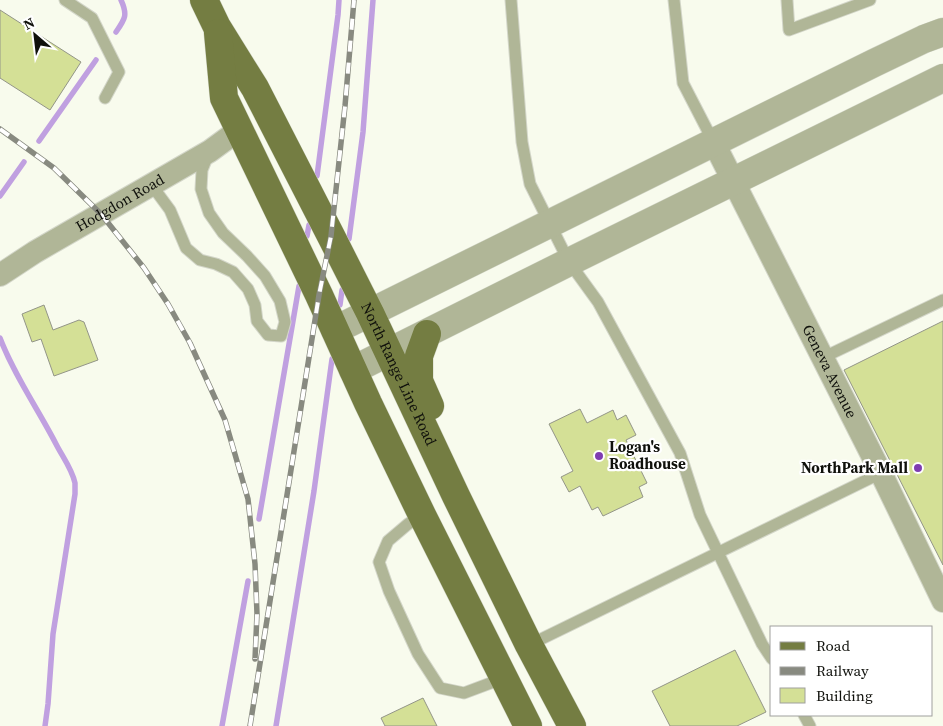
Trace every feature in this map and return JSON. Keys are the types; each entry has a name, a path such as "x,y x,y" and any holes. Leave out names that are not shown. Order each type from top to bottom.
{"main road":[{"name":"North Range Line Road","path":"204,0 217,26 255,88 370,313 456,496 529,645 572,726"},
{"name":"North Range Line Road","path":"217,26 224,98 422,516 528,726"},
{"path":"427,334 419,356 419,381 527,605 529,613 529,645"}],"street":[{"path":"335,330 924,39 943,32"},
{"path":"353,370 943,78"},
{"name":"Hodgdon Road","path":"0,275 35,252 210,151 240,129"},
{"name":"Geneva Avenue","path":"714,143 881,473 943,601"}],"lane":[{"path":"65,0 92,18 119,72 105,98"},
{"path":"511,0 522,142 530,184 570,262 598,302 680,453 700,515 762,644 770,656"},
{"path":"674,0 682,83 714,143"},
{"path":"787,0 789,30 870,0"},
{"path":"149,187 156,191 170,210 186,248 200,260 216,264 233,272 248,289 255,305 257,321 268,335 281,336 285,322 280,302 265,276 223,233 209,213 200,189 202,170 210,151"},
{"path":"822,358 943,300"},
{"path":"529,645 881,473"},
{"path":"422,516 408,524 388,541 379,562 389,591 418,654 440,688 464,693 504,678"}],"building":[{"path":"0,10 81,62 50,110 0,78"},
{"path":"44,305 53,330 79,320 84,322 98,360 54,376 41,339 32,342 22,314"},
{"name":"NorthPark Mall","path":"943,321 943,565 844,370"},
{"name":"Logan's Roadhouse","path":"580,409 587,423 613,410 617,420 626,415 636,435 626,440 647,483 639,487 643,497 603,516 598,507 592,510 580,486 569,492 561,477 573,471 549,424"},
{"path":"735,650 766,712 737,726 670,726 652,691"},
{"path":"423,698 437,726 385,726 381,718"}],"waterway":[{"path":"116,32 122,24 125,13 121,0"},
{"path":"317,176 339,0"},
{"path":"349,239 363,132 373,0"},
{"path":"39,141 96,60"},
{"path":"0,196 24,162"},
{"path":"307,236 309,225"},
{"path":"259,519 299,286"},
{"path":"340,305 342,290"},
{"path":"0,338 19,379 69,468 75,483 75,494 53,634 45,726"},
{"path":"276,726 314,491 332,359"},
{"path":"222,726 248,581"}],"railway":[{"path":"250,726 319,295 331,236 354,0"},
{"path":"0,129 54,168 101,214 144,268 168,304 190,343 225,420 248,499 255,564 257,614 255,659"}],"place":[{"name":"Logan's Roadhouse","path":"599,456"},
{"name":"NorthPark Mall","path":"918,468"}]}
